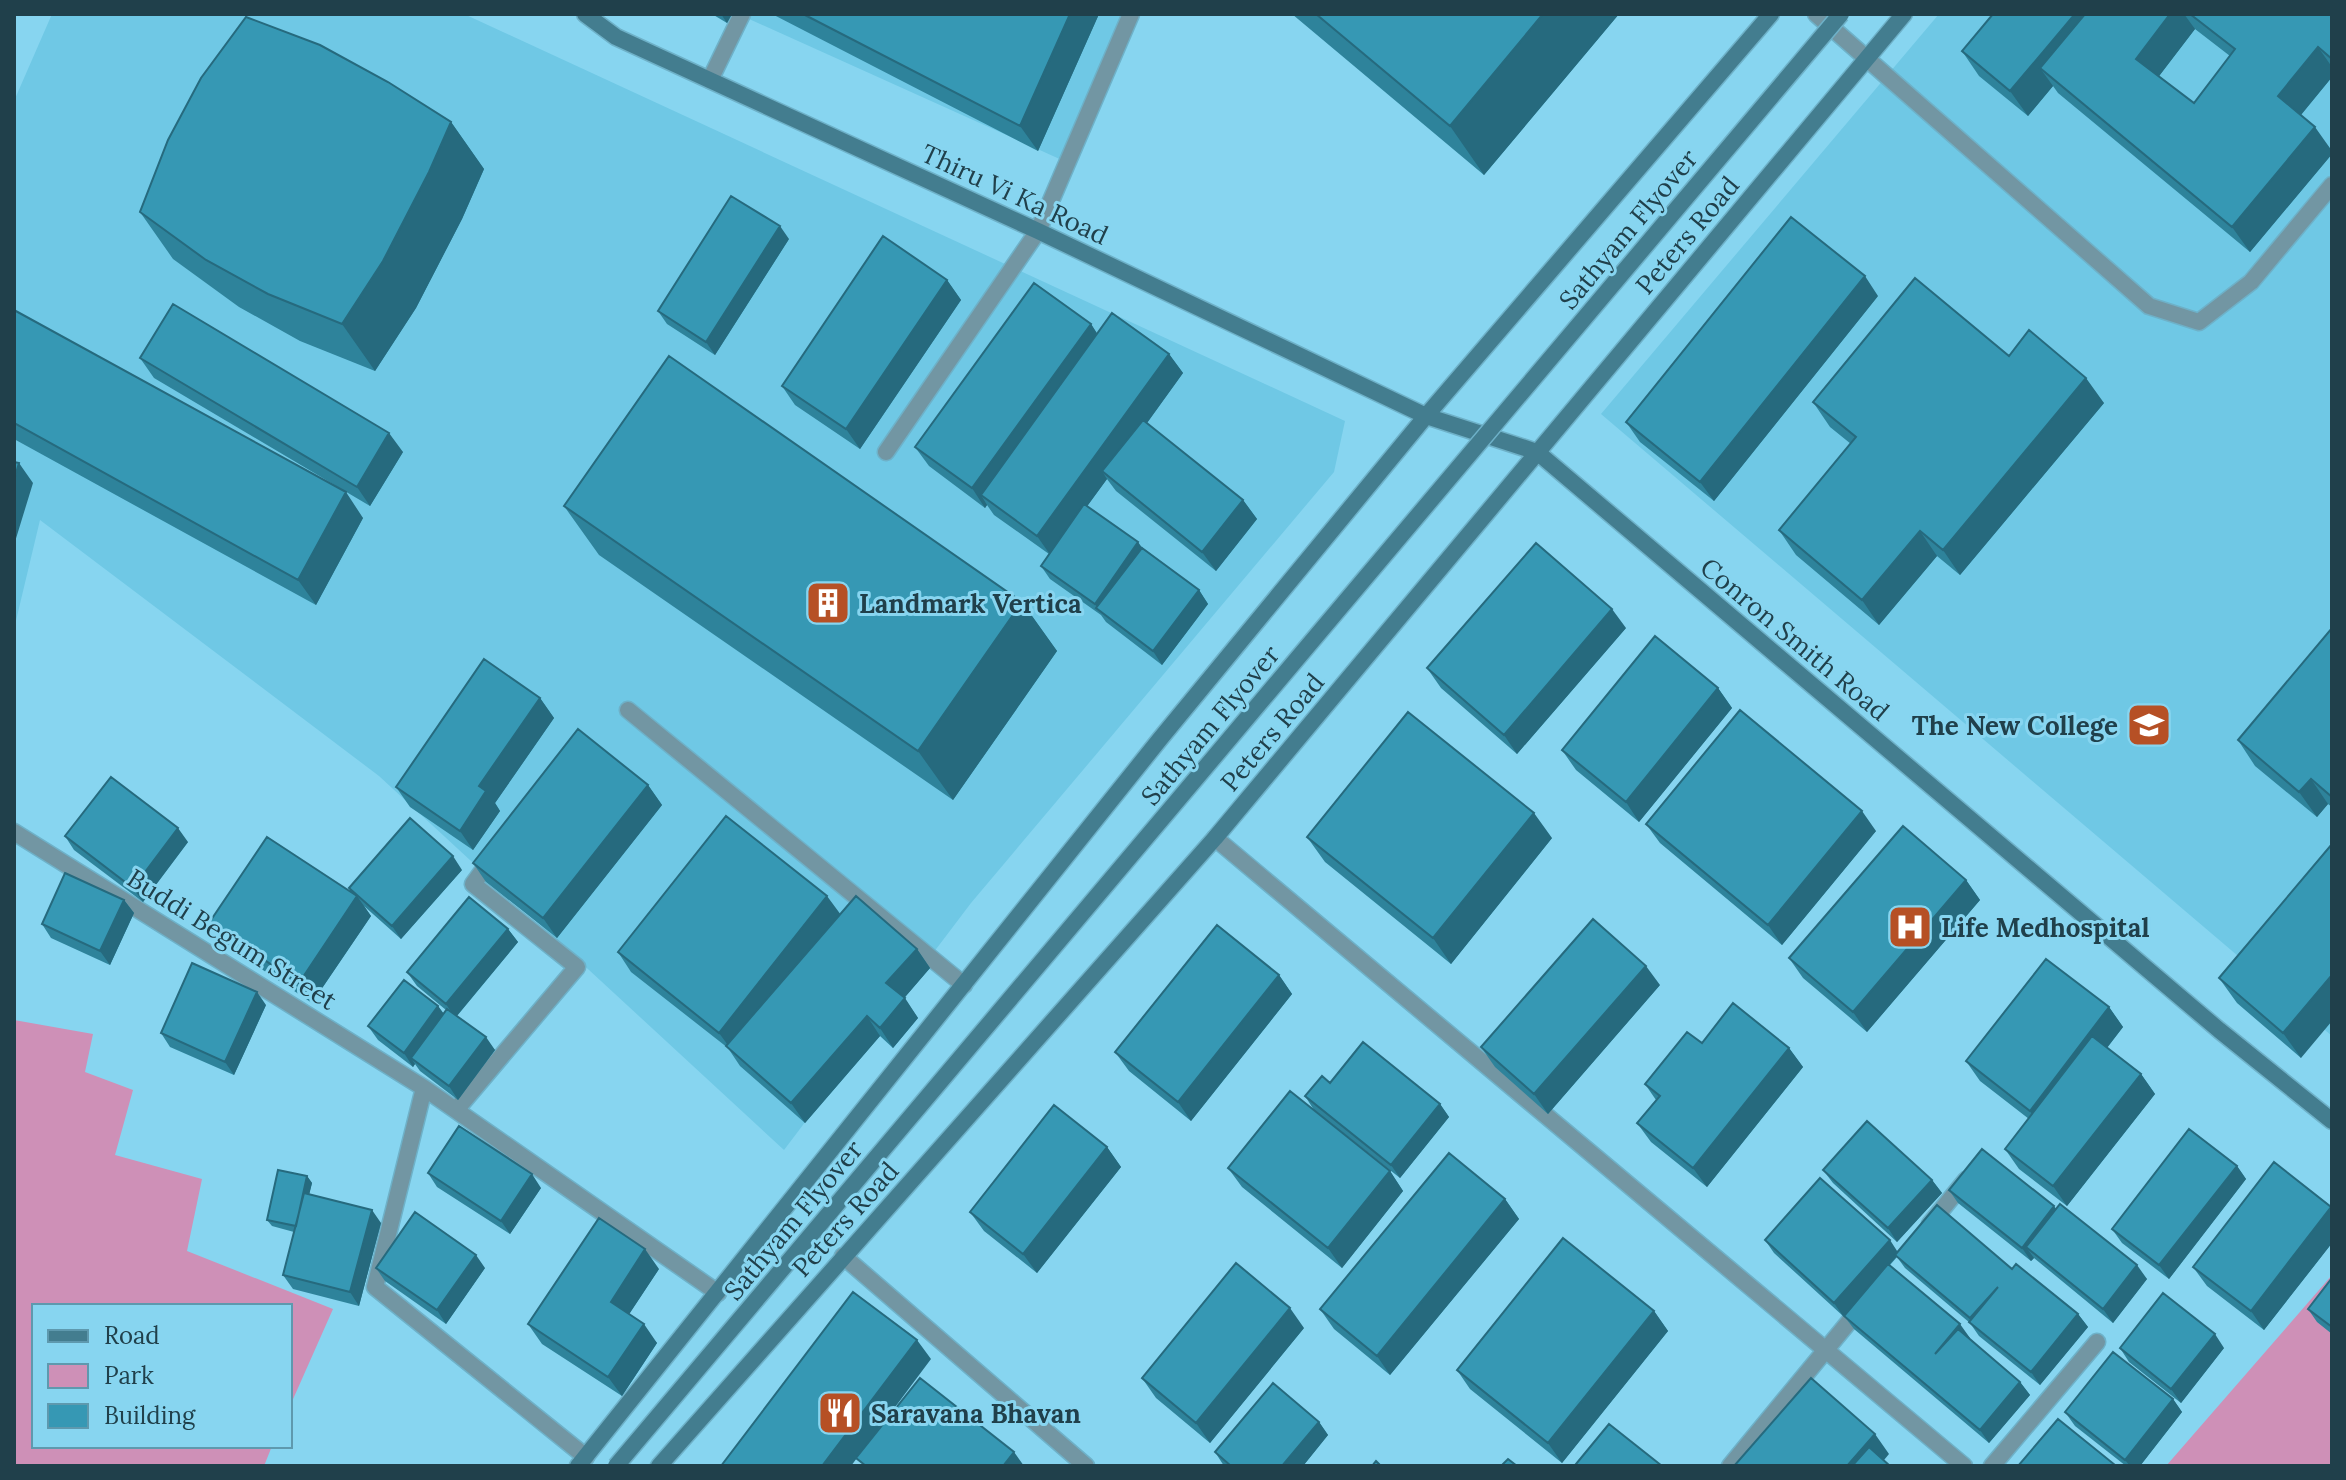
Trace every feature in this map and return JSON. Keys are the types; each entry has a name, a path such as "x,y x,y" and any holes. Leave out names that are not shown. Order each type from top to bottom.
{"main road":[{"name":"Thiru Vi Ka Road","path":"585,14 616,37 1038,231 1426,416"},
{"name":"Peters Road","path":"582,1461 1160,739 1426,416 1771,14"},
{"name":"Sathyam Flyover","path":"616,1466 1841,14"},
{"name":"Peters Road","path":"659,1466 1215,838 1904,14"},
{"name":"Conron Smith Road","path":"1426,416 1537,452 2207,1019 2332,1121"}],"street":[{"path":"710,80 742,14"},
{"path":"886,452 1038,231 1131,14"},
{"path":"1816,14 2149,306 2199,322 2251,282 2332,185"},
{"path":"628,710 964,985"},
{"name":"Buddi Begum Street","path":"14,832 424,1088 718,1293"},
{"path":"1215,838 1964,1466"},
{"path":"456,1110 577,967 473,884 501,846"},
{"path":"424,1088 375,1287 582,1461"},
{"path":"1915,1242 1975,1169"},
{"path":"843,1256 1086,1466"},
{"path":"1730,1466 1875,1290"},
{"path":"1992,1466 2097,1342"}],"shaded area":[{"path":"52,14 464,14 1345,421 1334,472 971,903 784,1150 379,776 40,520 14,629 14,101"},
{"path":"738,14 1136,14 1064,161"},
{"name":"The New College","path":"1939,14 2332,14 2332,1036 1601,414"}],"green space":[{"path":"14,1020 93,1034 85,1072 133,1090 115,1155 202,1179 187,1251 333,1309 292,1401 292,1304 32,1304 32,1448 271,1448 264,1466 14,1466"},
{"path":"2332,1275 2332,1466 2166,1466"}],"building":[{"path":"803,14 1070,14 1020,126"},
{"path":"1316,14 1543,14 1450,126"},
{"path":"1993,14 2075,14 2010,91 1962,51"},
{"path":"2085,14 2170,14 2136,59 2194,103 2235,49 2190,14 2332,14 2332,59 2318,47 2278,96 2315,127 2232,227 2040,68"},
{"path":"246,17 320,45 388,82 451,122 383,261 342,324 268,294 206,260 140,212 168,140 201,78"},
{"path":"731,196 780,226 706,342 658,311"},
{"path":"1791,217 1865,276 1700,482 1626,422"},
{"path":"883,236 947,280 846,429 782,386"},
{"path":"1915,278 2009,356 2029,330 2086,378 1943,550 1920,531 1862,600 1779,530 1856,437 1813,402"},
{"path":"1034,283 1091,324 972,488 915,447"},
{"path":"173,304 389,433 357,487 140,358"},
{"path":"14,310 346,492 298,580 14,423"},
{"path":"1112,313 1169,354 1037,536 981,495"},
{"name":"Landmark Vertica","path":"669,356 1022,602 918,751 564,506"},
{"path":"1143,420 1243,500 1202,552 1102,471"},
{"path":"14,462 19,463 14,480"},
{"path":"1084,504 1138,542 1095,604 1041,566"},
{"path":"1536,543 1612,609 1504,735 1427,668"},
{"path":"1142,548 1199,590 1153,651 1096,608"},
{"path":"2332,628 2332,797 2311,779 2299,792 2238,740"},
{"path":"1655,636 1718,688 1626,802 1562,750"},
{"path":"484,659 540,698 479,786 486,791 460,831 396,787"},
{"path":"1740,710 1862,811 1768,925 1646,824"},
{"path":"1408,712 1534,813 1433,938 1307,837"},
{"path":"578,729 648,785 543,918 473,863"},
{"path":"111,777 178,828 133,888 65,836"},
{"path":"726,816 827,896 719,1033 618,952"},
{"path":"410,818 453,856 392,926 349,888"},
{"path":"1903,826 1966,880 1853,1012 1789,958"},
{"path":"267,837 357,896 299,983 209,923"},
{"path":"2332,844 2332,975 2283,1033 2219,978"},
{"path":"65,873 124,900 100,951 42,924"},
{"path":"856,896 917,949 886,983 905,998 880,1028 867,1016 791,1103 726,1046"},
{"path":"469,897 508,929 446,1004 407,972"},
{"path":"1593,919 1646,966 1534,1094 1481,1047"},
{"path":"1217,925 1279,975 1178,1102 1115,1052"},
{"path":"2046,959 2109,1007 2030,1111 1966,1061"},
{"path":"192,963 257,992 225,1062 161,1033"},
{"path":"404,980 438,1006 404,1053 368,1026"},
{"path":"1733,1003 1789,1048 1693,1168 1637,1123 1660,1096 1645,1084 1687,1032 1702,1043"},
{"path":"447,1009 486,1037 449,1086 411,1058"},
{"path":"2092,1036 2141,1074 2053,1186 2005,1149"},
{"path":"1363,1042 1440,1104 1391,1165 1305,1096 1322,1076 1330,1083"},
{"path":"1290,1091 1390,1171 1328,1248 1228,1168"},
{"path":"1054,1105 1107,1147 1023,1254 970,1212"},
{"path":"1867,1121 1932,1180 1888,1228 1823,1170"},
{"path":"459,1126 532,1174 501,1221 428,1173"},
{"path":"2189,1129 2237,1166 2159,1265 2112,1229"},
{"path":"1982,1149 2054,1206 2022,1248 1949,1190"},
{"path":"1449,1153 1505,1199 1377,1356 1320,1309"},
{"path":"2274,1162 2331,1207 2251,1311 2193,1267"},
{"path":"278,1170 307,1176 296,1226 267,1220"},
{"path":"1820,1178 1890,1240 1834,1303 1765,1240"},
{"path":"304,1193 372,1210 350,1292 283,1275"},
{"path":"2060,1204 2137,1265 2103,1309 2026,1247"},
{"path":"1937,1205 2012,1269 2016,1264 2078,1314 2031,1372 1969,1322 1998,1287 1970,1318 1895,1255"},
{"path":"415,1212 476,1255 437,1310 376,1268"},
{"path":"599,1218 645,1249 611,1302 644,1324 608,1377 528,1324"},
{"path":"1563,1238 1654,1311 1548,1443 1457,1370"},
{"path":"1236,1263 1290,1308 1196,1423 1142,1378"},
{"path":"1888,1264 1960,1324 1935,1354 1958,1329 2020,1382 1980,1430 1844,1316"},
{"path":"2332,1278 2332,1327 2308,1309"},
{"name":"Saravana Bhavan","path":"853,1292 917,1340 822,1466 721,1466"},
{"path":"2163,1293 2215,1334 2171,1389 2120,1348"},
{"path":"2113,1352 2173,1399 2125,1460 2065,1412"},
{"path":"920,1378 1014,1452 1003,1466 866,1466 856,1458"},
{"path":"1811,1378 1875,1434 1847,1466 1734,1466"},
{"path":"1273,1383 1319,1422 1282,1466 1231,1466 1215,1452"},
{"path":"2058,1419 2115,1465 2018,1466"},
{"path":"1609,1424 1662,1466 1578,1466 1576,1464"},
{"path":"1869,1447 1890,1466 1852,1466"},
{"path":"1508,1459 1517,1466 1501,1466"}],"place":[{"name":"Landmark Vertica","path":"828,603"},
{"name":"The New College","path":"2149,725"},
{"name":"Life Medhospital","path":"1910,927"},
{"name":"Saravana Bhavan","path":"840,1413"}]}
